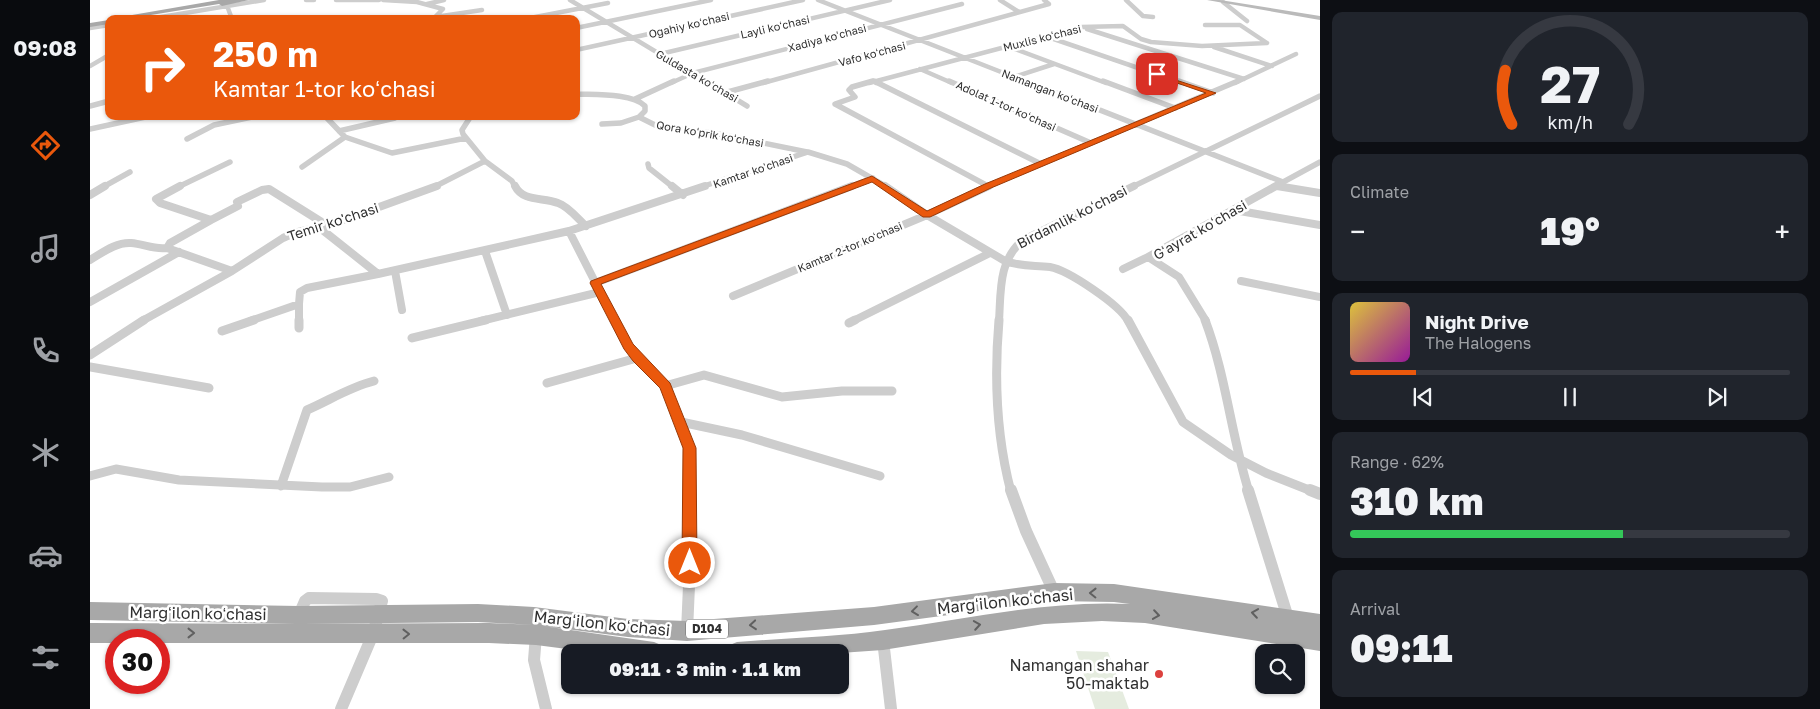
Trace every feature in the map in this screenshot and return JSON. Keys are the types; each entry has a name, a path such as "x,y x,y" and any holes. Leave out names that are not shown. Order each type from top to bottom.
{"main road":[{"path":"147,15 246,0"},
{"path":"160,15 227,2"},
{"path":"90,25 105,22"},
{"name":"Margʻilon koʻchasi","path":"90,611 299,615 478,613 534,616 628,628 687,631 874,616 1054,592 1114,593 1320,623"},
{"name":"Margʻilon koʻchasi","path":"834,644 883,640 1044,615 1102,612 1145,614 1320,641"},
{"name":"Margʻilon koʻchasi","path":"90,632 373,634 489,632 536,635 598,644"}],"street":[{"path":"231,15 227,2 264,0"},
{"path":"306,0 314,0"},
{"path":"336,0 379,0"},
{"path":"384,0 427,4 443,9 436,15"},
{"path":"427,4 444,0"},
{"name":"Guldasta koʻchasi","path":"570,0 748,106"},
{"path":"580,27 711,0"},
{"name":"Ogahiy koʻchasi","path":"580,49 803,0"},
{"name":"Namangan koʻchasi","path":"818,0 1137,125 1279,184 1320,193"},
{"name":"Layli koʻchasi","path":"660,54 890,0"},
{"path":"1000,0 1019,12 1049,4 1044,0"},
{"path":"1126,0 1144,16 1153,17"},
{"path":"1210,0 1320,18"},
{"path":"1223,2 1248,21 1233,21 1240,25"},
{"path":"546,15 608,3"},
{"name":"Xadiya koʻchasi","path":"635,99 693,73 962,4"},
{"path":"450,15 482,10"},
{"path":"168,15 182,12"},
{"name":"Vafo koʻchasi","path":"724,93 920,41 1019,12"},
{"path":"1205,25 1240,25"},
{"name":"Muxlis koʻchasi","path":"988,186 835,104 854,97 855,95 849,90 852,87 1081,27 1123,26 1147,42 1211,46 1267,43 1240,25"},
{"path":"1081,27 1244,79"},
{"path":"1045,36 1212,93"},
{"path":"1006,46 1175,108"},
{"path":"1211,46 1272,66"},
{"name":"Kamtar 2-tor koʻchasi","path":"733,296 927,215 988,186 1212,93 1296,54"},
{"path":"90,66 105,57"},
{"path":"1014,77 1054,64"},
{"name":"Adolat 1-tor koʻchasi","path":"920,69 1091,143"},
{"path":"874,81 1041,164"},
{"path":"580,94 635,99"},
{"name":"Birdamlik koʻchasi","path":"1054,592 1012,496 1002,454 995,394 995,362 1005,261 1012,248 1023,240 1320,96"},
{"name":"Qora koʻprik koʻchasi","path":"635,99 645,106 645,111 639,117 659,127 714,134 808,152"},
{"path":"90,106 105,102"},
{"path":"602,124 621,123 639,117"},
{"path":"90,129 132,120"},
{"path":"186,139 214,125 238,120"},
{"path":"329,120 345,137 392,153 466,138"},
{"path":"339,131 386,120"},
{"path":"468,120 462,130 466,138 484,161 512,181 518,192 524,196 560,203 586,226"},
{"path":"302,167 345,137"},
{"name":"Kamtar koʻchasi","path":"299,304 300,292 307,288 395,271 569,231 683,195 808,152 847,164 872,178 927,215 1005,261 1026,267 1056,268 1115,305 1125,315 1184,422 1196,433 1239,461 1320,494"},
{"name":"Temir ko'chasi","path":"90,355 142,321 232,271 283,238 294,233 324,227 440,185 484,161"},
{"path":"211,220 160,203 156,199 230,162"},
{"name":"Gʻayrat koʻchasi","path":"1288,618 1239,461 1215,346 1204,317 1179,277 1148,257 1320,162"},
{"path":"648,164 648,168 683,195"},
{"path":"90,195 130,172"},
{"path":"412,338 507,315 597,287 872,178"},
{"path":"167,248 170,243 262,190 269,189 324,227 378,274"},
{"path":"1234,210 1320,225"},
{"path":"569,231 628,346 637,358 665,386 690,448 690,563 687,631"},
{"path":"90,260 124,243 133,243 152,250 167,248 232,271"},
{"path":"485,251 507,315"},
{"path":"90,302 179,252"},
{"path":"849,322 990,253"},
{"path":"1123,269 1148,257"},
{"path":"395,271 402,310"},
{"path":"1241,281 1320,297"},
{"path":"222,331 299,304 299,328"},
{"path":"547,383 637,358"},
{"path":"90,366 209,388"},
{"path":"665,386 704,376 712,376 766,394 782,397 842,391 892,391"},
{"path":"281,486 307,410 333,399 357,385 374,381"},
{"path":"681,422 742,435 880,476"},
{"path":"90,476 116,469 179,480 281,486 350,487 390,478"},
{"path":"341,709 380,614"},
{"path":"536,635 534,660 546,709"},
{"path":"883,640 891,709"}],"shaded area":[{"path":"1076,651 1108,652 1129,709 1095,709"}],"place":[{"name":"Namangan shahar 50-maktab","path":"1159,674"}],"route":[{"path":"690,563 690,448 674,404 665,386 637,358 628,346 595,283 872,178 927,215 988,186 1212,93 1157,74"}]}
